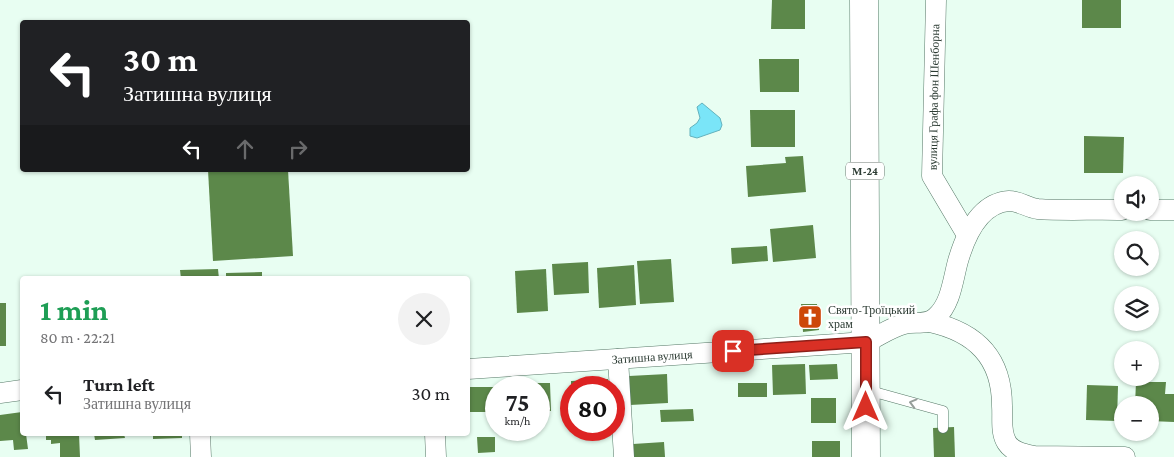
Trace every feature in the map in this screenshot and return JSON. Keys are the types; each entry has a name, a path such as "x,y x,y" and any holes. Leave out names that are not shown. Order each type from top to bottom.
{"highway":[{"name":"М-24","path":"864,0 866,457"}],"street":[{"name":"вулиця Графа фон Шенборна","path":"936,0 932,176 966,235"},
{"path":"930,322 945,308 966,235 976,221 992,207 1004,202 1018,202 1038,209 1114,210"},
{"path":"1159,210 1174,210"},
{"path":"866,342 904,324 930,322 950,326 972,338 991,359 1001,388 1002,430 1008,444 1019,453 1034,456 1125,457"},
{"name":"Затишна вулиця","path":"470,369 866,342"},
{"path":"618,359 624,457"},
{"path":"0,393 20,390"},
{"path":"200,436 201,457"},
{"path":"435,436 436,457"}],"lane":[{"path":"866,390 942,410 943,428"}],"water":[{"path":"702,103 720,118 722,125 720,130 697,138 690,136 690,128 700,118 697,107"}],"building":[{"path":"772,0 805,0 805,29 771,29"},
{"path":"1082,0 1121,0 1121,28 1082,28"},
{"path":"759,59 799,59 799,92 760,92"},
{"path":"750,110 795,110 795,147 751,147"},
{"path":"1084,136 1124,137 1123,173 1084,173"},
{"path":"803,156 806,192 748,197 746,166 786,163 785,157"},
{"path":"208,172 288,172 293,256 213,261"},
{"path":"813,225 816,258 773,262 770,229"},
{"path":"767,246 768,261 732,264 731,248"},
{"path":"671,259 674,302 640,304 637,261"},
{"path":"588,262 589,293 554,295 552,264"},
{"path":"634,265 636,305 599,308 597,268"},
{"path":"218,269 219,276 181,276 180,270"},
{"path":"546,269 548,311 517,313 515,271"},
{"path":"262,272 262,276 226,276 226,273"},
{"path":"0,303 6,303 6,346 0,346"},
{"name":"Свято-Троїцький храм","path":"801,304 817,304 819,330 803,332"},
{"path":"805,364 806,394 773,395 772,365"},
{"path":"837,364 838,379 810,380 809,365"},
{"path":"667,374 668,403 630,405 629,376"},
{"path":"1159,382 1166,382 1165,394 1174,394 1174,422 1159,421 1159,396 1135,396 1136,386 1159,386"},
{"path":"738,383 767,383 767,397 738,397"},
{"path":"1087,385 1118,386 1118,396 1114,396 1114,421 1086,420"},
{"path":"470,387 485,387 485,412 470,412"},
{"path":"811,398 836,398 836,423 811,423"},
{"path":"693,409 694,421 661,422 660,410"},
{"path":"20,412 20,436 26,436 28,449 14,450 13,440 0,441 0,415"},
{"path":"954,427 955,457 934,457 933,428"},
{"path":"46,436 79,436 80,457 60,457 60,443 51,444 51,440 46,440"},
{"path":"94,436 124,436 125,438 95,440"},
{"path":"153,436 182,436 182,438 153,439"},
{"path":"477,437 485,437 485,441 495,441 495,452 478,453"},
{"path":"812,441 840,441 840,457 812,457"},
{"path":"664,442 665,457 634,457 633,444"}],"place":[{"name":"Свято-Троїцький храм","path":"810,317"}],"route":[{"path":"733,351 866,342 866,407"}]}
